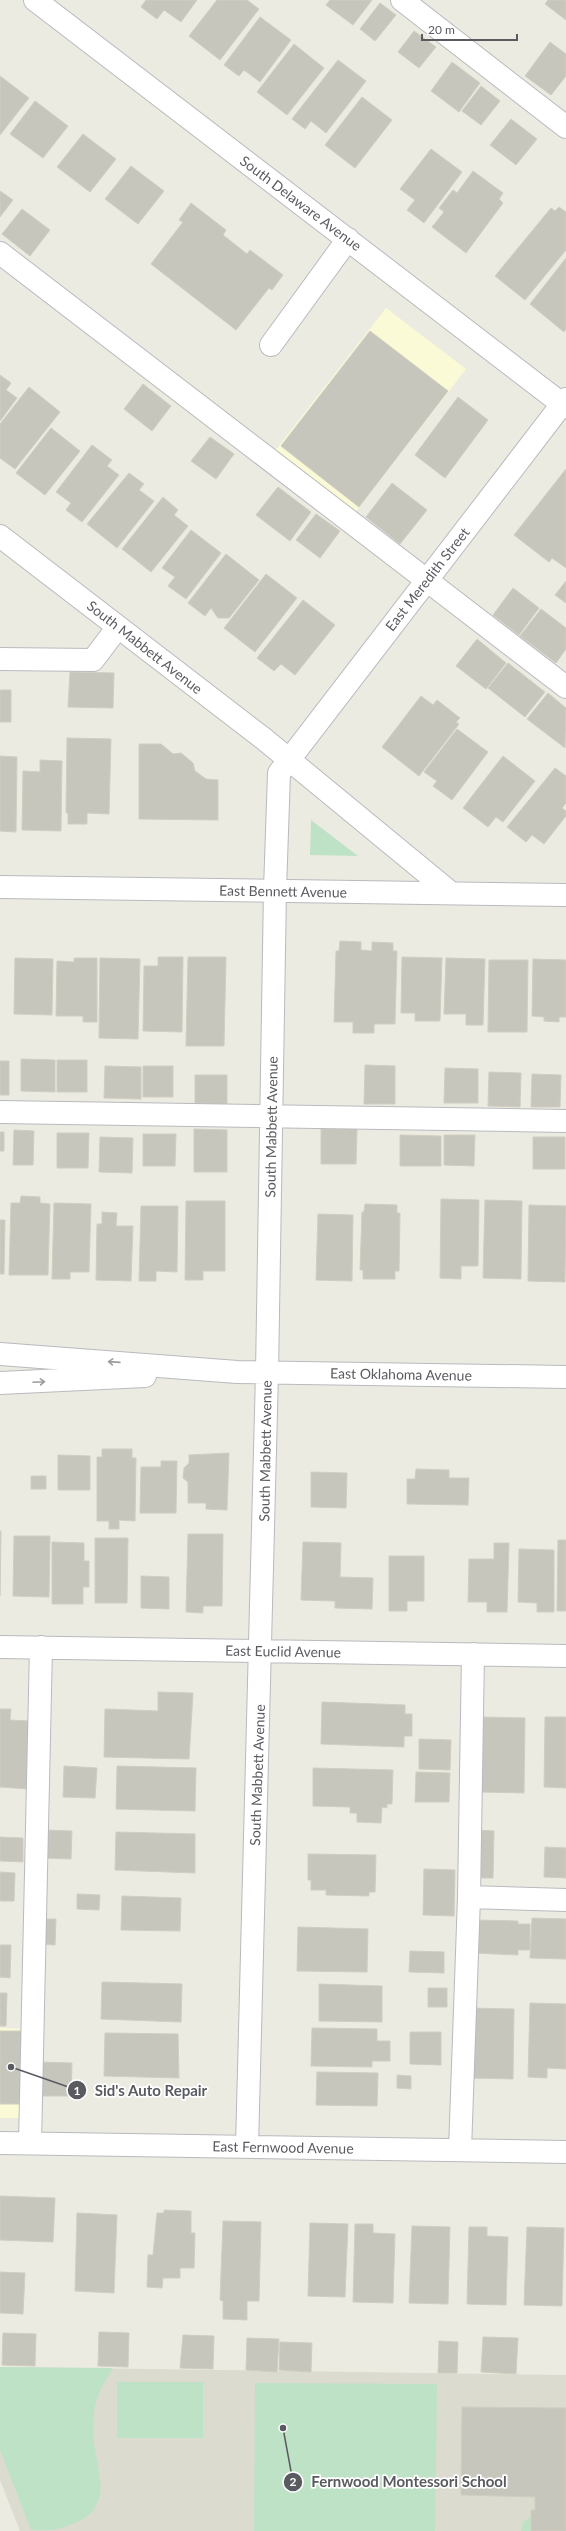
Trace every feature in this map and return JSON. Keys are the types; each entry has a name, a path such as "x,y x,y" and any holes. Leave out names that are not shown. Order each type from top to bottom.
{"street":[{"name":"South Delaware Avenue","path":"35,0 565,403"},
{"path":"402,0 566,127"},
{"path":"270,345 348,239"},
{"path":"0,253 566,687"},
{"name":"East Meredith Street","path":"289,759 565,403"},
{"name":"South Mabbett Avenue","path":"0,536 289,759 451,892"},
{"path":"0,659 93,660 118,627"},
{"name":"South Mabbett Avenue","path":"247,2147 267,1373 275,890 279,773 289,759"},
{"name":"East Bennett Avenue","path":"0,887 451,892 566,895"},
{"path":"0,1112 566,1121"},
{"name":"East Oklahoma Avenue","path":"0,1354 237,1372 566,1377"},
{"name":"East Oklahoma Avenue","path":"0,1383 237,1372"},
{"name":"East Euclid Avenue","path":"0,1647 566,1656"},
{"path":"30,2143 41,1647"},
{"path":"460,2150 469,1897 473,1654"},
{"path":"469,1897 566,1900"},
{"name":"East Fernwood Avenue","path":"0,2143 566,2152"}],"shaded area":[{"path":"386,308 466,369 355,513 275,451"},
{"path":"311,820 358,856 310,855"},
{"path":"0,2028 23,2029 22,2118 0,2118"},
{"path":"0,2367 566,2375 566,2531 20,2531 0,2480"},
{"path":"0,2367 113,2368 99,2395 94,2413 93,2439 100,2479 99,2500 94,2509 86,2517 73,2524 52,2530 31,2530 0,2450"},
{"path":"117,2382 203,2382 203,2438 117,2438"},
{"path":"255,2383 437,2384 435,2531 254,2531"},
{"path":"531,2516 531,2531 521,2531 523,2522"}],"building":[{"path":"146,0 197,0 181,22 164,10 157,19 141,7"},
{"path":"217,0 247,0 259,9 220,60 189,36"},
{"path":"330,0 372,0 353,25 326,5"},
{"path":"548,0 566,0 566,20 545,4"},
{"path":"380,3 396,15 375,41 360,29"},
{"path":"260,17 291,40 260,82 244,70 239,76 224,65"},
{"path":"414,31 436,47 419,68 398,52"},
{"path":"550,42 566,54 566,76 551,95 525,76"},
{"path":"294,44 324,68 287,115 257,92"},
{"path":"338,60 366,81 326,133 311,121 305,129 292,119"},
{"path":"452,62 480,83 459,112 431,91"},
{"path":"0,76 29,98 0,135"},
{"path":"481,86 500,101 481,125 462,111"},
{"path":"362,97 392,120 355,168 325,145"},
{"path":"35,101 68,126 43,158 10,134"},
{"path":"511,119 537,139 516,165 490,145"},
{"path":"83,134 116,159 90,192 57,167"},
{"path":"431,149 462,172 424,223 407,210 415,200 400,189"},
{"path":"131,166 164,191 138,224 105,199"},
{"path":"473,171 503,193 499,199 503,203 466,253 432,227 444,212 439,208 453,190 457,193"},
{"path":"0,191 13,200 0,217"},
{"path":"191,203 226,230 223,235 247,254 250,250 283,275 272,290 269,288 236,330 151,264 183,222 179,220"},
{"path":"559,207 566,212 566,250 525,300 495,276 551,208 555,211"},
{"path":"22,209 50,230 30,256 2,234"},
{"path":"566,258 566,329 564,332 530,304"},
{"path":"370,331 448,391 359,507 281,446"},
{"path":"0,375 11,383 6,390 17,398 0,421"},
{"path":"143,384 171,406 152,431 124,409"},
{"path":"29,387 60,412 15,469 0,458 0,424"},
{"path":"458,397 488,420 445,478 415,455"},
{"path":"51,428 80,451 45,495 16,473"},
{"path":"210,437 234,454 216,479 191,461"},
{"path":"92,445 112,460 107,466 119,475 82,522 66,510 71,503 56,492"},
{"path":"566,469 566,568 552,558 549,562 514,535"},
{"path":"129,473 144,484 139,490 154,501 117,548 87,524"},
{"path":"392,483 427,510 400,544 366,517"},
{"path":"278,487 311,512 290,541 256,515"},
{"path":"163,497 178,510 174,515 188,526 151,572 122,549"},
{"path":"316,514 340,531 320,558 296,540"},
{"path":"191,530 221,553 186,599 168,586 175,577 162,568"},
{"path":"226,554 259,580 229,618 218,618 211,608 205,616 188,603"},
{"path":"266,574 297,598 255,652 224,628"},
{"path":"566,581 566,603 555,595"},
{"path":"513,588 539,608 519,635 493,615"},
{"path":"303,600 335,625 295,675 281,664 274,671 257,658"},
{"path":"541,609 566,628 566,649 556,663 520,636"},
{"path":"477,639 506,663 486,689 456,666"},
{"path":"508,663 545,692 525,717 488,688"},
{"path":"70,672 114,673 113,708 68,707"},
{"path":"0,690 11,690 11,722 0,722"},
{"path":"548,693 566,708 565,748 527,719"},
{"path":"421,696 433,705 437,700 460,718 456,722 459,724 419,776 382,747"},
{"path":"457,729 488,752 452,800 433,786 437,781 424,772"},
{"path":"67,738 111,739 109,814 87,813 87,824 68,824 68,813 66,813"},
{"path":"139,744 161,744 173,754 181,753 193,763 195,771 206,779 218,780 218,820 139,819"},
{"path":"0,756 17,757 16,832 0,831"},
{"path":"503,756 535,781 503,822 496,817 488,827 463,808"},
{"path":"40,760 62,761 61,831 22,830 23,771 40,772"},
{"path":"555,768 566,776 566,803 562,808 566,811 566,816 544,844 532,835 526,842 507,827"},
{"path":"340,941 361,942 361,950 372,951 372,942 393,943 393,951 397,951 395,1024 374,1024 374,1033 353,1033 353,1022 334,1022 336,951 339,951"},
{"path":"158,957 183,957 182,1032 143,1031 144,966 158,966"},
{"path":"188,957 226,957 224,1046 186,1046"},
{"path":"402,957 442,958 440,1021 415,1021 415,1013 401,1013"},
{"path":"15,958 53,959 52,1015 14,1014"},
{"path":"74,958 97,958 97,1022 83,1022 83,1016 56,1016 57,961 74,962"},
{"path":"100,958 140,959 138,1039 99,1038"},
{"path":"446,958 485,959 483,1025 466,1025 466,1014 444,1014"},
{"path":"533,959 566,960 566,1017 559,1017 559,1022 544,1021 544,1017 532,1016"},
{"path":"489,960 528,960 527,1032 488,1032"},
{"path":"21,1059 55,1060 55,1092 21,1091"},
{"path":"57,1060 87,1060 87,1092 57,1092"},
{"path":"0,1061 9,1061 9,1095 0,1095"},
{"path":"365,1065 395,1066 395,1104 364,1104"},
{"path":"105,1066 141,1067 141,1099 104,1098"},
{"path":"143,1066 173,1066 173,1097 143,1097"},
{"path":"445,1068 478,1069 478,1103 444,1103"},
{"path":"489,1072 521,1073 520,1107 488,1106"},
{"path":"532,1074 561,1075 560,1107 531,1107"},
{"path":"195,1075 227,1075 227,1104 195,1103"},
{"path":"194,1129 227,1130 227,1172 194,1172"},
{"path":"321,1129 357,1129 356,1164 321,1164"},
{"path":"14,1130 34,1131 33,1165 13,1165"},
{"path":"0,1132 4,1132 4,1151 0,1151"},
{"path":"57,1133 89,1133 88,1168 57,1168"},
{"path":"143,1134 176,1134 175,1166 143,1166"},
{"path":"400,1135 441,1136 441,1166 400,1166"},
{"path":"444,1135 475,1135 474,1166 444,1165"},
{"path":"100,1137 133,1138 132,1173 99,1172"},
{"path":"533,1137 565,1137 565,1169 533,1169"},
{"path":"21,1196 40,1197 40,1203 50,1204 48,1275 9,1275 11,1203 20,1203"},
{"path":"441,1199 479,1200 478,1266 461,1266 461,1279 440,1278"},
{"path":"485,1200 522,1201 521,1279 483,1278"},
{"path":"186,1201 225,1201 225,1271 203,1271 203,1280 185,1280"},
{"path":"54,1203 91,1204 89,1272 70,1272 70,1279 52,1279"},
{"path":"365,1204 397,1205 397,1213 400,1213 399,1271 395,1271 395,1279 363,1279 363,1270 360,1270 362,1212 364,1212"},
{"path":"529,1205 566,1206 565,1282 528,1281"},
{"path":"141,1206 178,1206 177,1272 156,1271 156,1281 139,1281"},
{"path":"102,1212 117,1213 116,1226 133,1226 131,1281 96,1280 97,1224 102,1224"},
{"path":"318,1214 353,1215 352,1281 316,1280"},
{"path":"0,1220 5,1220 4,1274 0,1274"},
{"path":"102,1449 132,1449 132,1458 136,1458 135,1521 119,1520 119,1529 109,1529 109,1521 97,1521 97,1457 102,1457"},
{"path":"229,1453 227,1510 206,1509 206,1503 188,1503 188,1482 183,1478 184,1468 189,1463 189,1455"},
{"path":"58,1455 90,1456 90,1490 58,1490"},
{"path":"161,1461 177,1461 176,1513 140,1513 141,1467 161,1467"},
{"path":"416,1469 449,1470 449,1478 469,1478 468,1505 407,1504 407,1479 415,1479"},
{"path":"311,1472 347,1473 346,1508 311,1507"},
{"path":"31,1476 46,1476 46,1489 31,1489"},
{"path":"0,1531 1,1531 0,1596"},
{"path":"188,1534 223,1534 222,1606 203,1606 203,1613 186,1612"},
{"path":"14,1536 50,1536 49,1597 13,1596"},
{"path":"95,1538 128,1538 127,1603 95,1603"},
{"path":"558,1540 566,1540 566,1611 557,1611"},
{"path":"52,1542 84,1543 84,1561 89,1561 89,1587 83,1587 83,1604 52,1604"},
{"path":"303,1542 341,1543 340,1577 373,1578 372,1609 335,1608 335,1601 301,1600"},
{"path":"494,1543 509,1543 507,1612 487,1612 487,1602 468,1602 469,1559 494,1559"},
{"path":"519,1549 554,1550 554,1612 537,1612 537,1603 518,1602"},
{"path":"389,1556 424,1556 424,1601 407,1601 407,1611 389,1611"},
{"path":"141,1576 169,1577 169,1609 141,1608"},
{"path":"158,1692 193,1693 189,1759 104,1757 105,1709 158,1711"},
{"path":"322,1702 405,1705 405,1714 412,1714 412,1736 404,1736 404,1747 321,1744"},
{"path":"0,1709 11,1709 10,1720 30,1721 28,1789 0,1787"},
{"path":"482,1717 525,1718 524,1793 481,1792"},
{"path":"545,1717 566,1717 566,1788 544,1787"},
{"path":"419,1739 451,1740 450,1770 419,1769"},
{"path":"64,1766 97,1768 95,1798 63,1797"},
{"path":"117,1766 196,1768 195,1811 116,1809"},
{"path":"313,1768 393,1770 392,1804 387,1804 387,1808 382,1807 381,1823 357,1822 357,1813 350,1813 350,1807 313,1806"},
{"path":"416,1772 450,1773 449,1802 415,1802"},
{"path":"44,1830 72,1831 71,1859 43,1858"},
{"path":"476,1830 494,1831 493,1878 475,1878"},
{"path":"116,1832 195,1834 195,1873 115,1870"},
{"path":"0,1837 23,1838 23,1862 0,1861"},
{"path":"545,1847 566,1848 566,1878 544,1877"},
{"path":"308,1854 376,1855 375,1892 369,1892 369,1896 326,1895 326,1890 311,1890 311,1880 308,1880"},
{"path":"424,1869 455,1870 454,1916 423,1915"},
{"path":"0,1872 15,1873 14,1901 0,1901"},
{"path":"77,1894 100,1895 99,1910 77,1909"},
{"path":"122,1896 181,1898 180,1931 121,1930"},
{"path":"532,1918 566,1919 566,1959 530,1958"},
{"path":"41,1919 56,1919 55,1945 40,1944"},
{"path":"474,1920 518,1921 518,1924 530,1924 530,1950 518,1950 518,1955 473,1953"},
{"path":"298,1927 368,1929 367,1972 297,1971"},
{"path":"0,1945 11,1945 10,1978 0,1977"},
{"path":"410,1951 444,1952 444,1973 409,1972"},
{"path":"102,1982 182,1984 181,2022 101,2019"},
{"path":"319,1984 382,1986 382,2022 319,2021"},
{"path":"428,1988 447,1988 447,2007 428,2007"},
{"path":"0,1993 7,1993 6,2026 0,2026"},
{"path":"530,2003 566,2004 566,2069 547,2068 547,2078 528,2077"},
{"path":"471,2008 514,2009 513,2079 470,2078"},
{"path":"312,2028 377,2029 377,2041 390,2041 390,2061 372,2061 372,2067 311,2066"},
{"path":"0,2031 22,2031 21,2104 0,2104"},
{"path":"410,2032 441,2032 441,2065 410,2064"},
{"path":"105,2033 178,2034 179,2078 104,2076"},
{"path":"40,2062 72,2063 71,2096 39,2096"},
{"path":"317,2072 378,2073 377,2106 316,2105"},
{"path":"397,2075 411,2076 411,2089 397,2088"},
{"path":"0,2196 55,2198 53,2242 0,2240"},
{"path":"164,2210 191,2211 191,2233 195,2233 194,2268 180,2268 180,2278 163,2278 162,2288 147,2287 148,2255 153,2255 157,2213 164,2213"},
{"path":"77,2213 117,2215 114,2293 75,2291"},
{"path":"223,2221 261,2222 259,2301 247,2301 247,2320 223,2319 223,2301 220,2300"},
{"path":"310,2223 348,2224 345,2297 308,2296"},
{"path":"355,2224 373,2224 373,2233 395,2234 393,2303 353,2302"},
{"path":"412,2226 450,2227 448,2304 409,2303"},
{"path":"469,2227 487,2227 487,2236 508,2237 506,2305 467,2304"},
{"path":"527,2227 564,2228 562,2306 524,2305"},
{"path":"0,2272 25,2273 23,2314 0,2313"},
{"path":"99,2332 129,2333 128,2367 98,2366"},
{"path":"3,2333 36,2334 35,2366 2,2365"},
{"path":"183,2335 214,2336 213,2369 180,2368"},
{"path":"483,2337 518,2338 516,2374 481,2372"},
{"path":"247,2338 279,2339 277,2372 246,2370"},
{"path":"439,2341 458,2342 457,2373 438,2373"},
{"path":"280,2342 312,2343 311,2372 279,2370"},
{"path":"462,2407 566,2408 566,2531 531,2531 531,2510 535,2510 535,2497 461,2495"}],"place":[{"name":"Sid's Auto Repair","path":"11,2067"},
{"name":"Fernwood Montessori School","path":"283,2428"}]}
